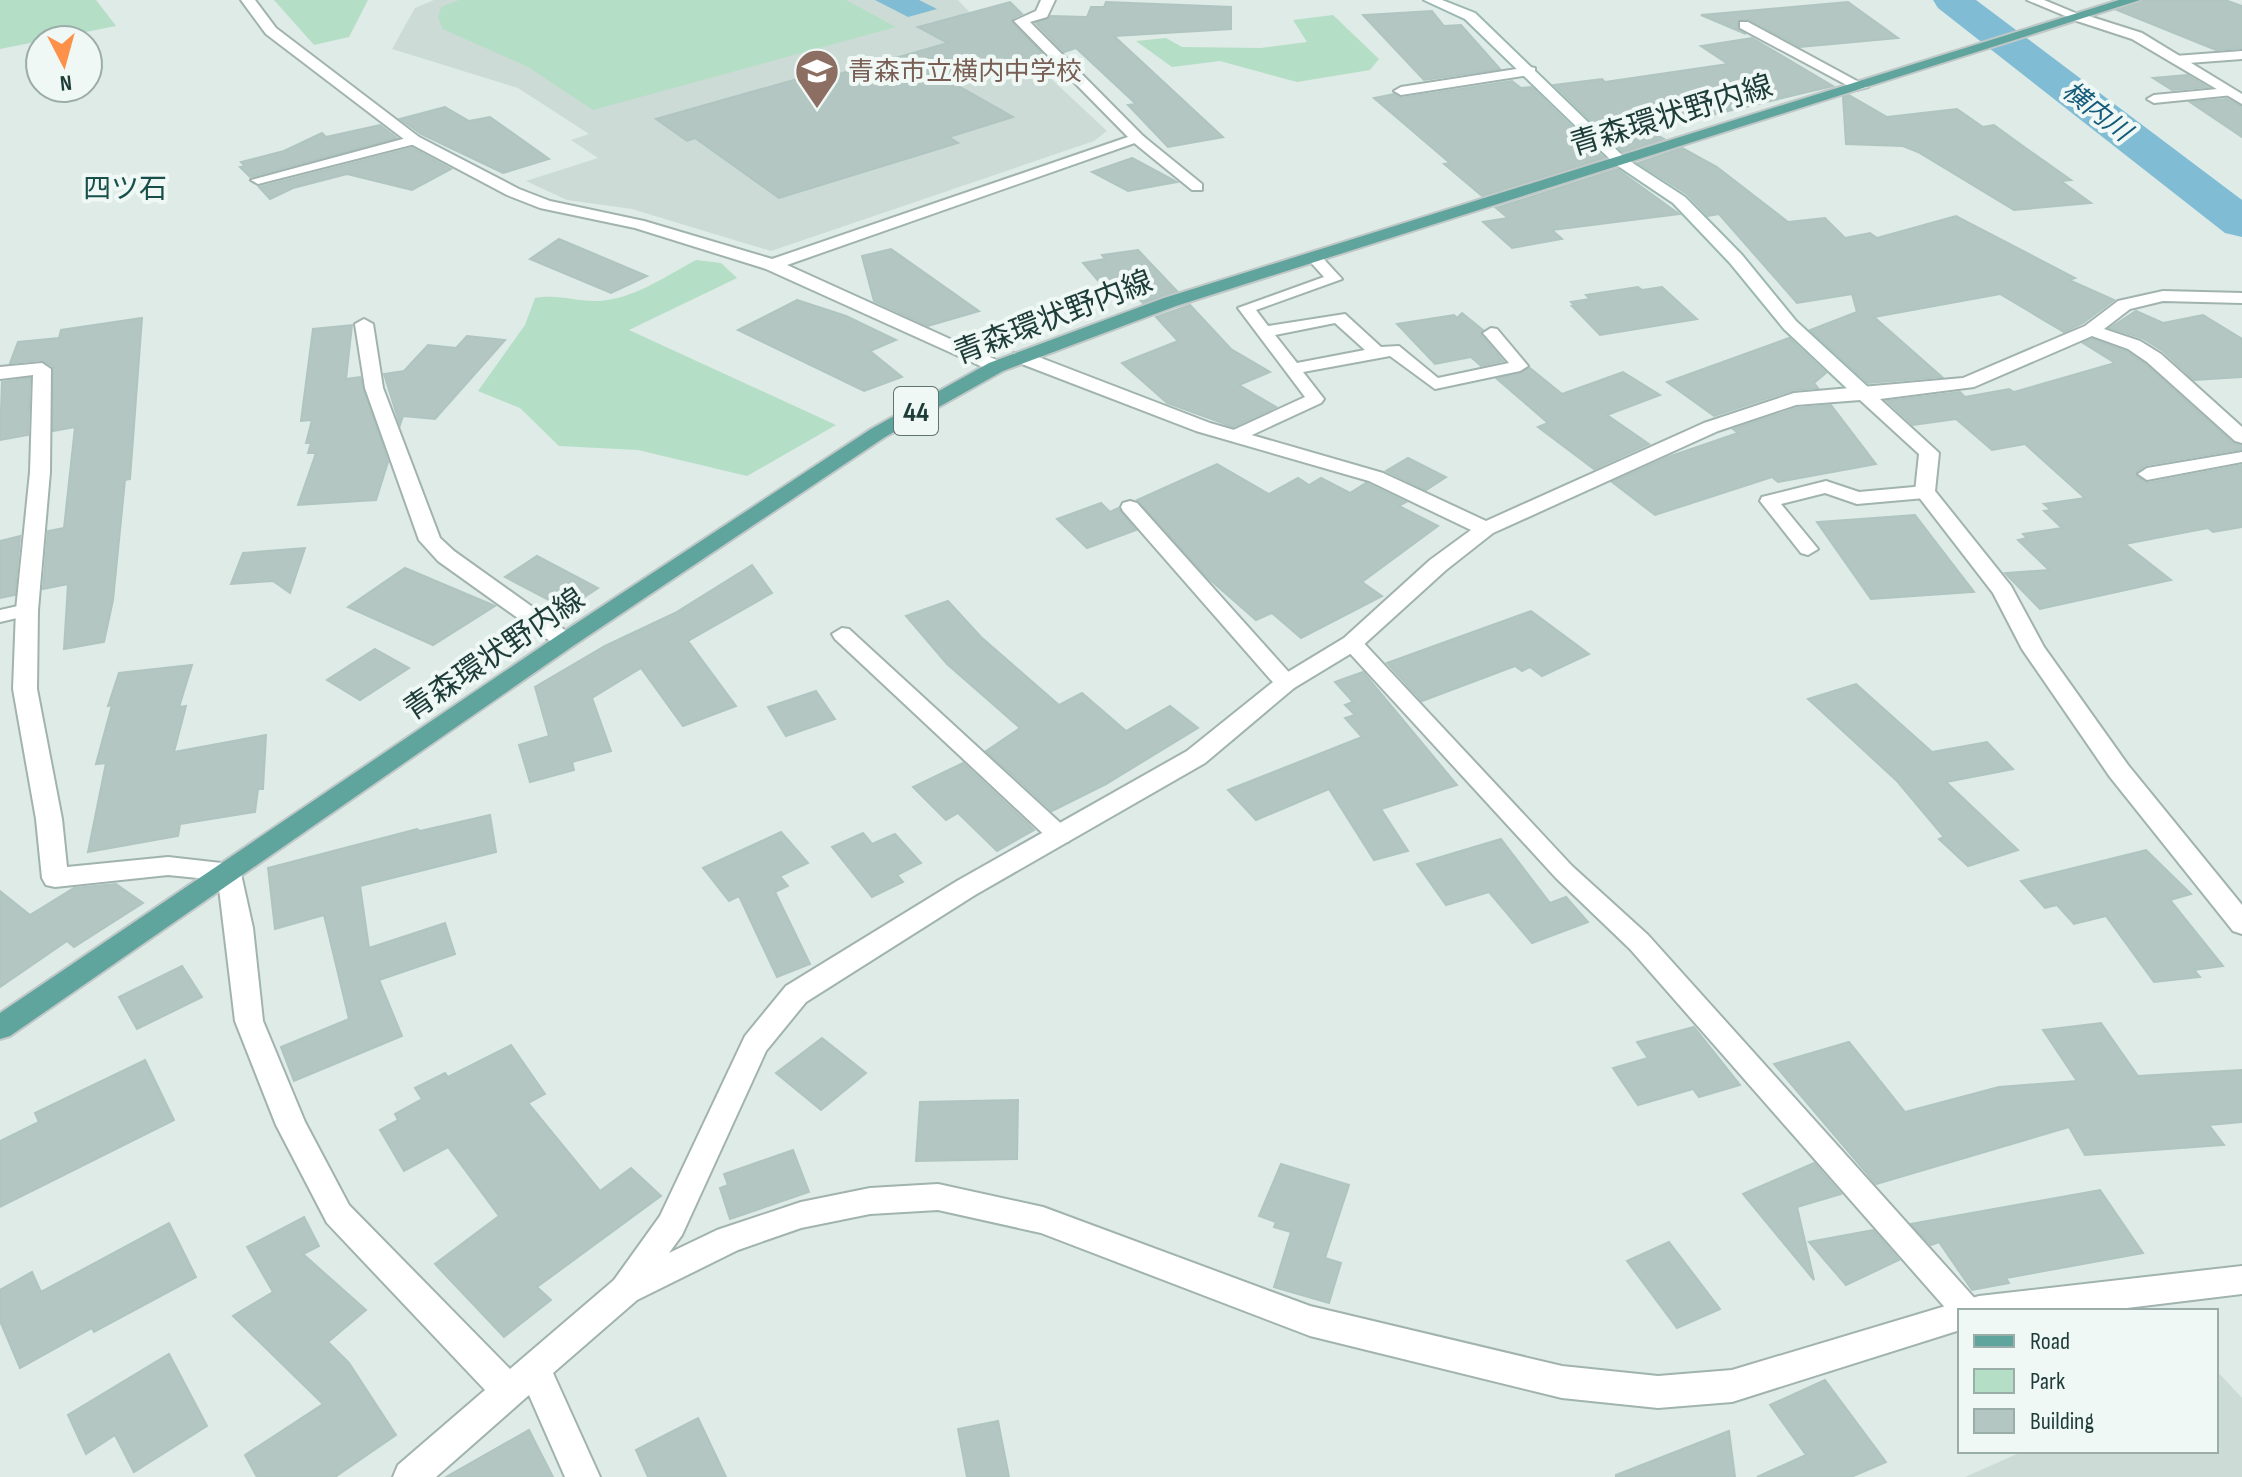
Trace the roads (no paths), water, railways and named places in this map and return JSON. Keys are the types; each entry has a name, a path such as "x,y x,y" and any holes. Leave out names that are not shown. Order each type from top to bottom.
{"main road":[{"name":"青森環状野内線","path":"0,1028 565,641 878,433 957,386 996,367 1118,320 2133,0"}],"street":[{"path":"248,0 271,31 414,140 488,180 546,205 638,224 772,265 996,367"},
{"path":"772,265 1138,139 1021,21 1042,14 1048,0"},
{"path":"1431,0 1455,4 1530,71 1620,161 1679,200 1736,259 1790,325 1929,453 1925,492 2003,591 2033,649 2119,771 2242,924"},
{"path":"2079,17 2137,36 2242,100"},
{"path":"410,1477 625,1290 671,1225 755,1044 796,994 966,888 1196,757 1286,683 1352,643 1438,565 1486,529 1711,427 1794,399 1922,390 1967,383 2091,330 2124,305 2146,299 2189,295 2242,298"},
{"path":"364,324 374,388 430,540 446,556 565,641"},
{"path":"2091,330 2134,345 2154,358 2242,437"},
{"path":"1021,357 1235,436 1376,477 1486,529"},
{"path":"0,373 42,369 40,472 27,610 25,689 49,819 55,878 168,866 230,872 240,928 249,1021 291,1125 338,1214 510,1392"},
{"path":"625,1290 728,1240 801,1215 870,1201 938,1197 1043,1220 1310,1321 1562,1382 1658,1392 1732,1386 1958,1316"},
{"path":"1996,1309 2242,1280"},
{"path":"534,1368 583,1477"}],"lane":[{"path":"2033,0 2079,17"},
{"path":"1744,25 1861,87"},
{"path":"2175,60 2242,55"},
{"path":"1401,91 1530,71"},
{"path":"2154,99 2228,92"},
{"path":"1138,139 1197,187"},
{"path":"258,180 414,140"},
{"path":"1235,436 1315,399 1246,308 1334,279 1314,257"},
{"path":"1265,332 1339,317 1377,353"},
{"path":"1293,369 1393,350 1435,384 1520,366 1491,333"},
{"path":"2147,474 2242,457"},
{"path":"1808,549 1769,501 1826,487 1857,498 1925,492"},
{"path":"1130,507 1286,683"},
{"path":"0,616 27,610"},
{"path":"842,634 1060,836"},
{"path":"1352,643 1564,872 1639,942 1965,1309"}],"water":[{"path":"875,0 919,0 937,9 908,17"}],"waterway":[{"name":"横内川","path":"1952,0 2242,223"}],"place":[{"name":"青森市立横内中学校","path":"817,110"}],"district":[{"name":"四ツ石","path":"125,188"}]}
